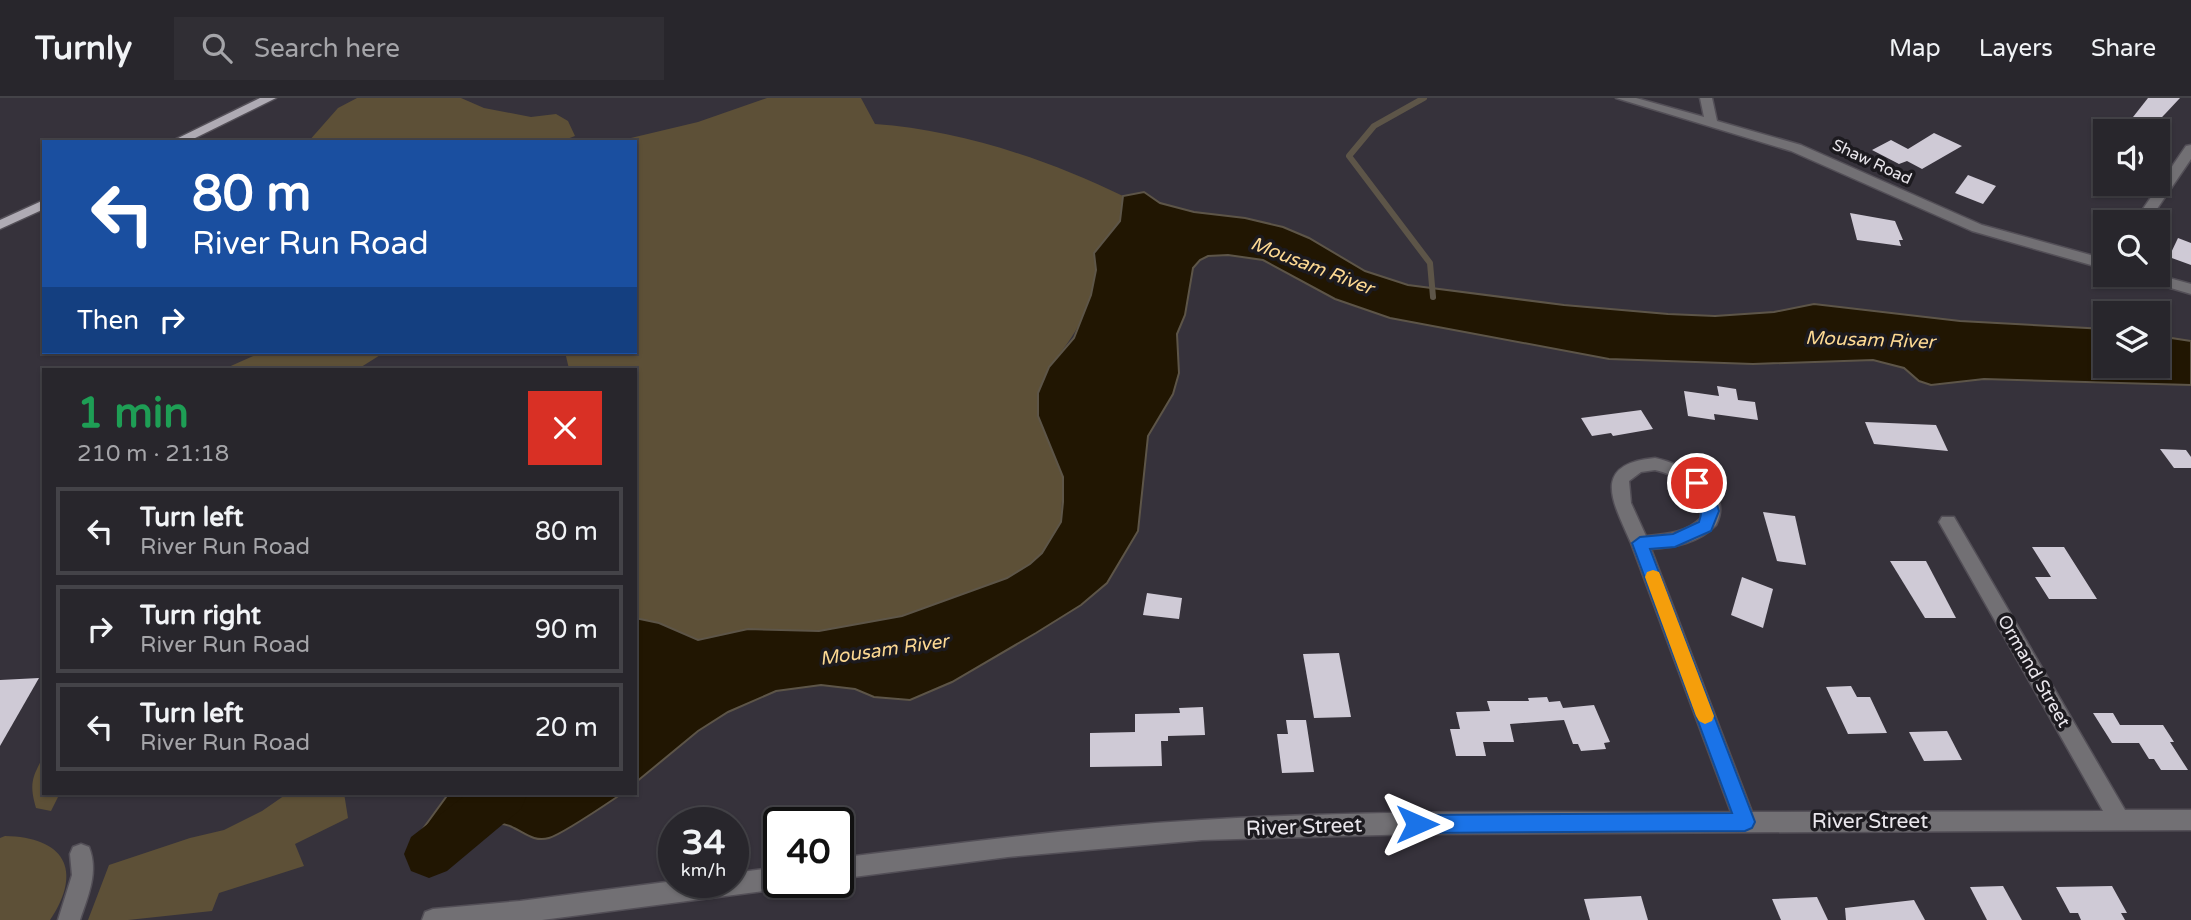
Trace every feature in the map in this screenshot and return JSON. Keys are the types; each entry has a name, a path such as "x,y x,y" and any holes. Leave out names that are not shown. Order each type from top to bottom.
{"main road":[{"path":"181,140 270,98"},
{"path":"0,225 42,205"}],"street":[{"name":"Shaw Road","path":"1622,98 1710,122 1835,163 1978,228 2093,261"},
{"path":"1706,98 1710,122"},
{"path":"2149,210 2191,149"},
{"path":"2170,283 2191,289"},
{"path":"1640,543 1675,541 1705,526 1711,511 1705,492 1697,483 1680,472 1655,464 1637,466 1624,473 1620,479 1619,490 1745,822"},
{"name":"Ormand Street","path":"1948,522 2120,821"},
{"name":"River Street","path":"854,867 1007,847 1202,830 1417,824 2191,820"},
{"path":"69,920 83,874 80,854"},
{"path":"433,920 518,916 763,880"}],"shaded area":[{"path":"357,98 461,98 484,108 531,117 556,114 568,121 575,136 564,140 310,140 338,108"},
{"path":"767,98 861,98 875,124 907,127 1002,148 1064,170 1123,196 1120,221 1095,253 1093,286 1084,315 1069,342 1049,367 1052,449 1063,477 1061,522 1042,553 1030,564 1007,578 901,616 819,631 748,629 698,640 659,623 637,618 637,368 569,368 565,354 637,354 637,140 622,140 698,122"},
{"path":"258,354 382,354 360,368 226,368"},
{"path":"42,759 42,795 59,795 51,811 36,808 32,786"},
{"path":"285,795 344,795 348,818 295,844 304,866 219,893 212,911 128,920 88,920 109,865 190,838 224,830 262,811"},
{"path":"5,836 41,842 62,859 66,871 65,886 50,920 0,920 0,838"}],"water":[{"path":"1144,192 1160,203 1194,212 1245,218 1283,227 1309,238 1365,271 1408,285 1564,305 1715,316 1774,312 1814,304 1960,321 2093,328 2093,378 2170,378 2170,338 2191,341 2191,385 1984,379 1931,385 1919,381 1904,368 1873,360 1753,364 1609,359 1390,318 1335,299 1263,260 1228,255 1208,256 1193,268 1185,315 1177,334 1179,373 1173,394 1148,436 1138,531 1107,583 1081,605 1036,633 952,682 910,700 874,697 855,689 821,685 776,691 728,712 698,731 637,781 637,618 659,623 698,640 748,629 819,631 902,616 1007,578 1042,553 1061,522 1063,477 1038,416 1038,393 1049,367 1074,338 1091,295 1096,270 1094,253 1120,221 1123,196"},
{"path":"448,795 620,795 575,825 549,838 535,838 504,824 495,824 476,830 460,842 447,857 414,841"}],"building":[{"path":"2148,98 2180,98 2160,119 2131,119"},
{"path":"1934,133 1962,146 1922,169 1907,161 1899,164 1872,150 1891,140 1908,149"},
{"path":"1968,175 1996,186 1983,204 1955,193"},
{"path":"1850,213 1895,221 1903,240 1899,240 1901,246 1857,240"},
{"path":"2178,238 2191,243 2191,265 2170,257"},
{"path":"1717,386 1736,389 1738,400 1755,402 1758,420 1714,414 1715,420 1688,416 1684,391 1719,396"},
{"path":"1641,410 1653,429 1613,436 1611,433 1592,436 1581,418"},
{"path":"1865,422 1936,425 1948,451 1874,444"},
{"path":"2160,449 2186,450 2191,457 2191,468 2174,468"},
{"path":"1763,512 1795,516 1806,565 1777,561"},
{"path":"2032,547 2064,547 2097,599 2049,599 2035,577 2051,577"},
{"path":"1890,561 1926,561 1956,618 1925,618"},
{"path":"1742,577 1773,589 1763,628 1731,615"},
{"path":"1147,593 1182,598 1179,619 1143,615"},
{"path":"1339,653 1351,717 1314,718 1303,654"},
{"path":"39,678 0,746 0,680"},
{"path":"1851,686 1857,697 1870,697 1887,733 1848,734 1826,687"},
{"path":"1547,697 1549,702 1560,701 1563,708 1594,705 1610,742 1604,743 1606,749 1581,751 1578,744 1573,744 1564,720 1510,724 1514,742 1483,742 1486,756 1456,756 1450,729 1460,729 1456,712 1490,711 1487,701 1529,701 1528,698"},
{"path":"1203,707 1205,735 1168,736 1168,741 1161,741 1162,766 1090,767 1090,733 1135,732 1135,714 1180,713 1179,708"},
{"path":"2093,713 2113,713 2120,725 2163,725 2174,742 2170,742 2188,770 2161,770 2154,759 2149,759 2139,743 2112,743"},
{"path":"1286,720 1306,720 1314,772 1282,773 1277,734 1288,734"},
{"path":"1947,731 1962,760 1924,761 1909,732"},
{"path":"2003,886 2022,920 1987,920 1970,887"},
{"path":"2112,886 2127,913 2121,913 2125,920 2081,920 2078,913 2070,913 2056,887"},
{"path":"1641,896 1648,920 1590,920 1584,899"},
{"path":"1817,897 1828,920 1781,920 1772,899"},
{"path":"1914,900 1925,920 1846,920 1845,908"}],"waterway":[{"path":"1424,98 1374,126 1349,156 1430,263 1433,297"},
{"name":"Mousam River","path":"429,854 502,795"}],"slow traffic":[{"path":"1653,577 1705,716"}],"route":[{"path":"1417,824 1745,822 1640,543 1675,541 1705,526 1710,520 1711,511 1705,492 1697,483"}]}
